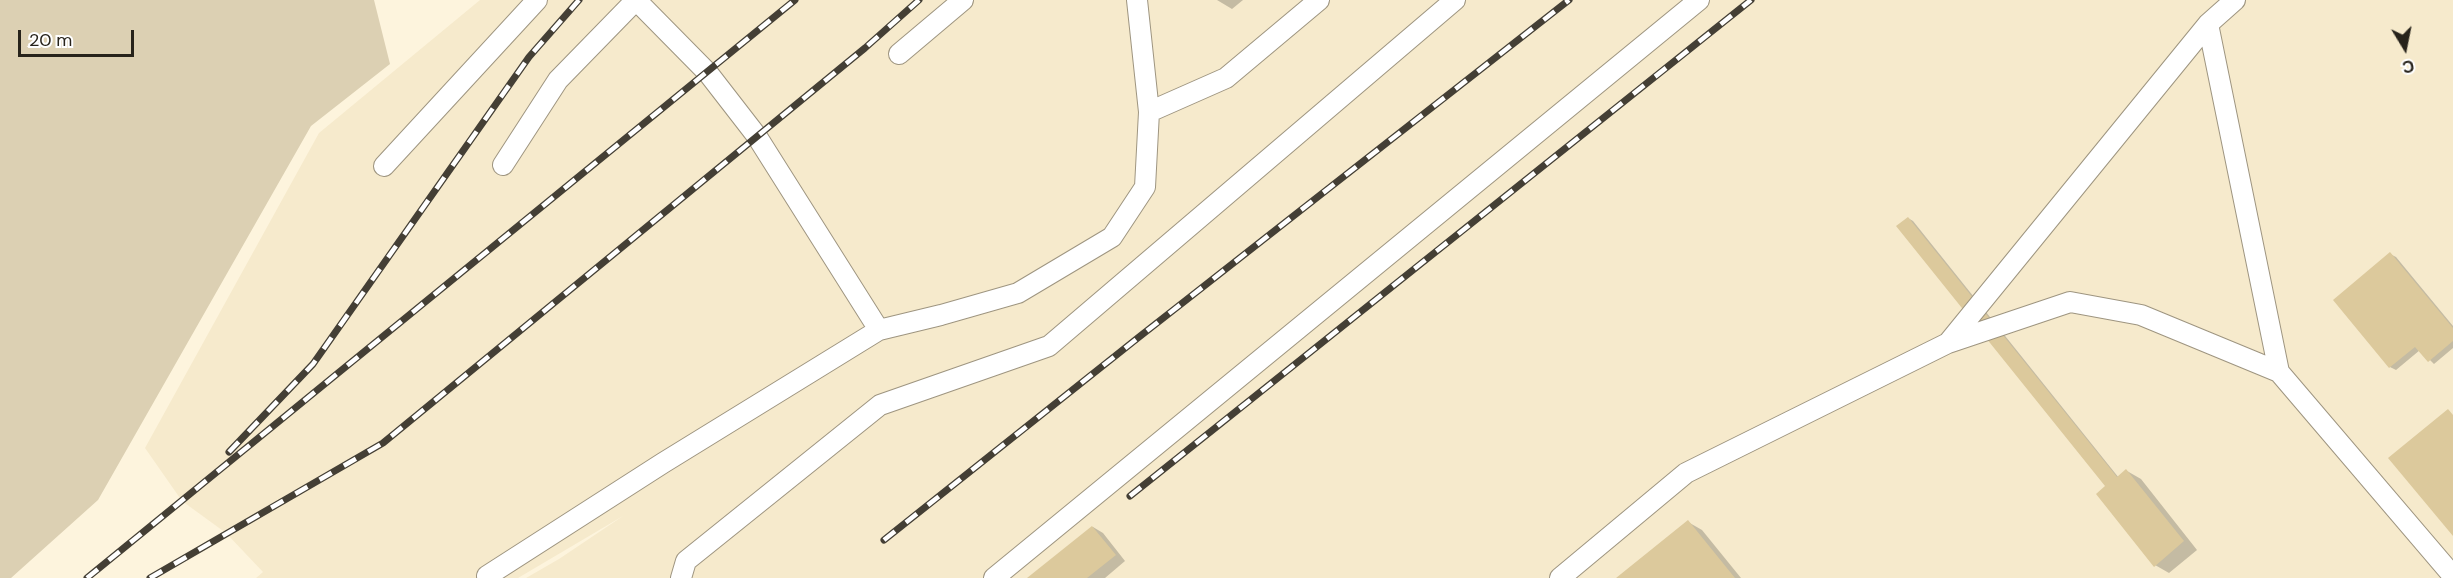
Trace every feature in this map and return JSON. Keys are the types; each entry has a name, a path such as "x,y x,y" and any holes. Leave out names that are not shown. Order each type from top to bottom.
{"lane":[{"path":"384,166 537,0"},
{"path":"503,165 558,80 636,0 708,73 756,135 879,330"},
{"path":"899,54 963,0"},
{"path":"487,576 663,463 879,330 1018,293 1112,237 1145,187 1149,112 1137,0"},
{"path":"1149,112 1226,78 1319,0"},
{"path":"681,578 686,561 880,405 1049,346 1455,0"},
{"path":"994,578 1699,0"},
{"path":"1948,343 2208,24 2235,0"},
{"path":"2208,24 2279,372"},
{"path":"1560,578 1686,472 1948,343 2070,302 2141,315 2279,372 2453,576"}],"shaded area":[{"path":"0,0 374,0 390,64 311,126 98,500 11,578 0,578"},
{"path":"480,0 2453,0 2453,578 526,578 623,516 518,578 256,578 263,572 226,533 182,501 145,448 319,133"}],"building":[{"path":"1908,217 2117,477 2126,469 2184,541 2154,567 2096,494 2105,486 1896,226"},
{"path":"2390,252 2453,328 2453,341 2428,362 2415,347 2389,368 2333,300"},
{"path":"2448,409 2453,415 2453,536 2388,458"},
{"path":"1688,520 1735,578 1616,578"},
{"path":"1092,526 1116,555 1087,578 1027,578"}],"railway":[{"path":"229,452 313,364 529,57 579,0"},
{"path":"87,578 795,0"},
{"path":"150,578 383,443 865,48 919,0"},
{"path":"884,540 1569,0"},
{"path":"1130,496 1751,0"}]}
